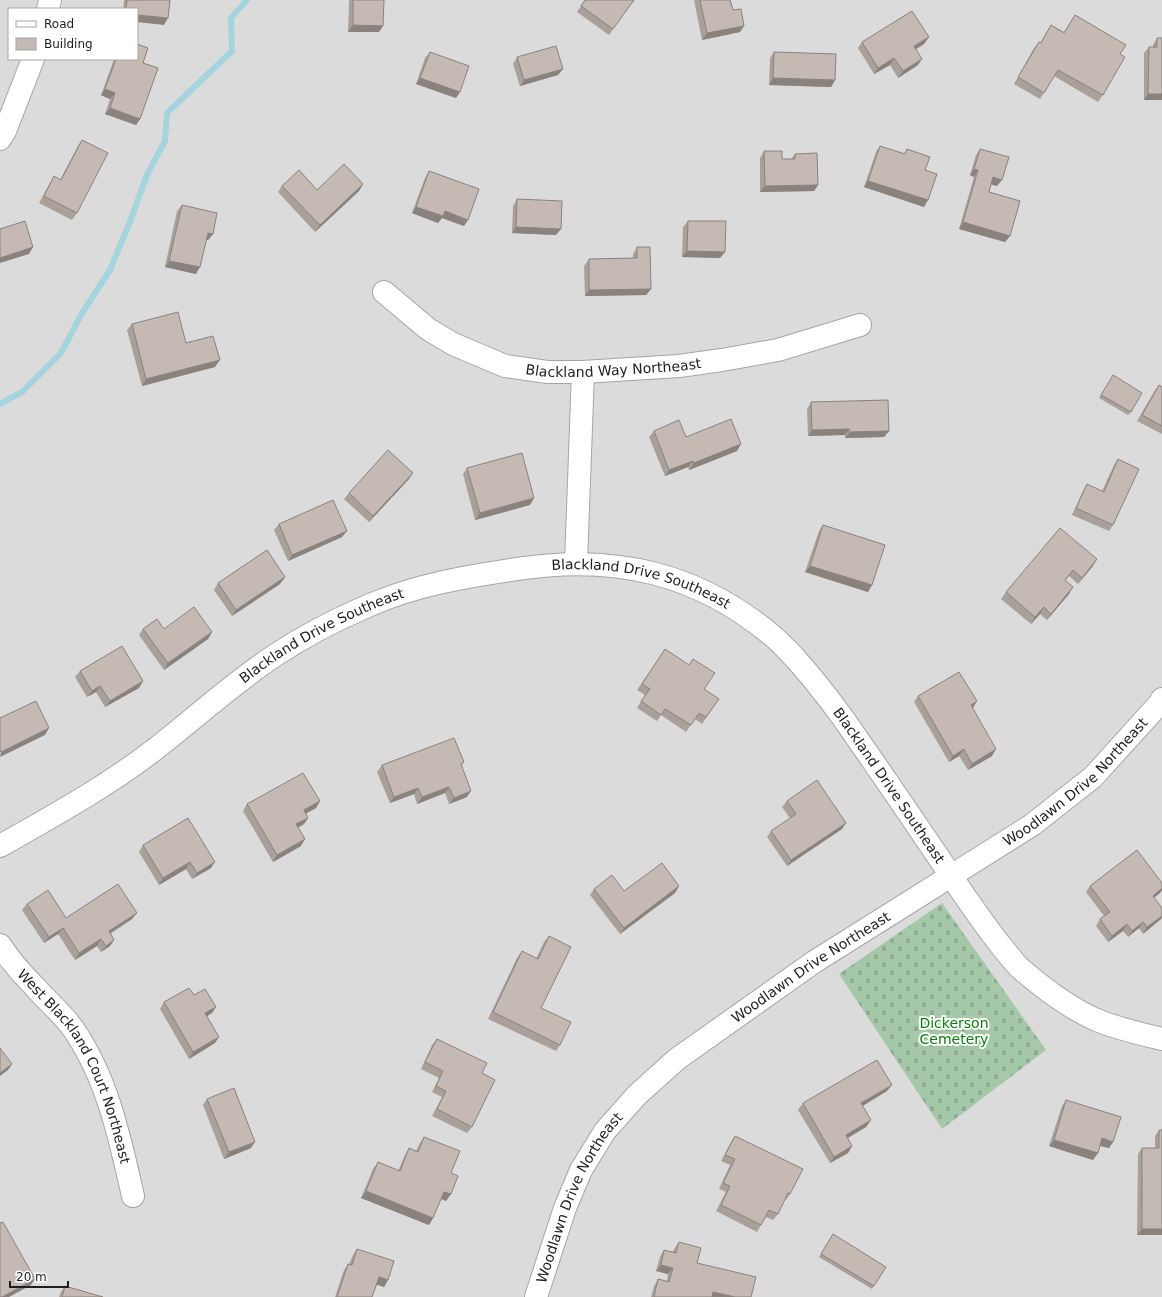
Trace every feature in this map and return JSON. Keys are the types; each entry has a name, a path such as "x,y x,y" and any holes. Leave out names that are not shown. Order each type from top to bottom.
{"street":[{"path":"0,139 5,132 33,60"},
{"name":"Blackland Way Northeast","path":"384,292 428,329 453,344 505,366 547,372 583,372 679,366 722,360 778,350 860,325"},
{"path":"576,563 583,372"},
{"name":"Blackland Drive Southeast","path":"0,846 58,813 152,752 247,675 273,656 307,636 371,604 408,591 449,581 540,565 576,563 616,566 654,573 692,585 729,604 777,640 806,671 840,714 986,927 1018,966 1051,993 1097,1020 1132,1032 1162,1039"},
{"name":"Woodlawn Drive Northeast","path":"536,1297 565,1208 581,1170 605,1131 637,1095 677,1059 814,962 1032,825 1093,777 1162,699"},
{"name":"West Blackland Court Northeast","path":"0,945 8,957 35,988 54,1006 74,1030 95,1066 111,1106 133,1196"}],"shaded area":[{"path":"0,0 1162,0 1162,1297 0,1297"}],"green space":[{"name":"Dickerson Cemetery","path":"942,903 1046,1050 942,1129 839,974"}],"building":[{"path":"127,0 170,0 168,18 138,15 138,8 126,8"},
{"path":"353,0 384,0 383,26 353,25"},
{"path":"585,0 634,0 613,29 581,6"},
{"path":"700,0 730,0 733,10 741,9 744,26 707,33"},
{"path":"912,11 929,37 914,46 922,59 903,71 894,58 878,68 862,42"},
{"path":"1075,15 1126,45 1120,54 1125,57 1103,95 1058,70 1044,93 1018,77 1039,42 1041,43 1051,25 1064,33"},
{"path":"1157,38 1162,38 1162,94 1148,94 1149,47 1157,47"},
{"path":"138,44 148,48 143,63 158,68 140,119 110,108 115,93 105,89 116,60 138,60"},
{"path":"556,46 563,69 524,80 517,57"},
{"path":"430,52 469,66 460,92 420,78"},
{"path":"774,52 836,54 835,80 773,78"},
{"path":"82,140 108,153 77,213 44,196 54,176 61,180"},
{"path":"880,146 905,154 907,149 930,157 925,170 937,174 928,200 868,181"},
{"path":"980,149 1009,157 1002,180 993,177 989,192 1020,201 1010,236 963,222 978,170 974,169"},
{"path":"764,151 782,151 782,159 795,159 795,154 817,153 818,185 765,186"},
{"path":"344,164 363,184 320,225 282,186 299,170 317,190"},
{"path":"429,171 479,189 468,220 445,211 443,216 416,207"},
{"path":"517,199 562,201 561,229 516,227"},
{"path":"182,205 217,213 213,234 208,233 200,267 169,261"},
{"path":"25,221 33,247 0,258 0,229"},
{"path":"688,221 726,221 725,252 687,251"},
{"path":"637,247 650,247 651,289 589,290 589,259 637,258"},
{"path":"178,312 186,343 213,336 220,360 146,379 132,324"},
{"path":"1113,375 1142,393 1131,412 1101,395"},
{"path":"1159,385 1162,387 1162,426 1142,415"},
{"path":"888,400 889,431 850,432 849,429 812,430 811,402"},
{"path":"731,419 741,444 694,463 693,461 669,470 654,431 679,420 686,437"},
{"path":"388,450 413,473 373,516 349,493"},
{"path":"522,453 534,498 480,513 467,468"},
{"path":"1118,459 1139,469 1113,525 1076,508 1087,484 1104,492"},
{"path":"333,500 347,531 292,555 279,524"},
{"path":"823,525 885,545 872,585 810,566"},
{"path":"1060,528 1097,559 1082,578 1073,570 1065,580 1073,587 1051,614 1044,607 1035,617 1006,592"},
{"path":"267,550 285,577 236,610 218,583"},
{"path":"194,607 212,632 168,663 143,629 157,619 164,629"},
{"path":"122,646 143,681 110,701 100,686 92,691 80,671"},
{"path":"665,649 689,665 693,659 715,673 704,689 719,699 706,717 699,713 691,725 665,709 661,715 641,701 650,689 642,684"},
{"path":"959,672 977,701 971,705 996,749 972,764 964,749 953,756 918,696"},
{"path":"36,701 49,728 1,752 0,718"},
{"path":"454,738 464,762 461,764 471,791 454,798 449,787 422,797 418,788 394,797 382,765"},
{"path":"303,773 320,801 304,810 308,818 296,824 305,839 277,855 247,804"},
{"path":"817,780 846,823 791,860 771,831 796,814 787,801"},
{"path":"188,818 215,862 197,873 190,862 163,878 143,845"},
{"path":"1137,850 1162,883 1162,888 1153,896 1162,908 1162,916 1147,927 1143,922 1132,931 1127,924 1112,936 1100,919 1110,912 1090,886"},
{"path":"662,863 679,886 624,928 594,889 612,875 624,891"},
{"path":"118,884 137,913 109,931 114,940 106,946 101,939 79,953 63,928 49,937 27,904 48,890 66,918"},
{"path":"549,936 571,947 541,1008 571,1022 560,1045 493,1012 522,951 538,959"},
{"path":"189,988 194,995 205,989 216,1007 205,1013 219,1037 193,1052 164,1002"},
{"path":"437,1039 487,1063 482,1073 495,1080 472,1127 437,1109 446,1091 436,1086 443,1071 425,1062"},
{"path":"0,1048 12,1064 0,1073"},
{"path":"877,1060 892,1085 861,1103 871,1120 846,1135 852,1146 834,1157 803,1103"},
{"path":"234,1088 255,1142 229,1152 207,1099"},
{"path":"1066,1100 1121,1117 1113,1142 1102,1138 1098,1153 1054,1140"},
{"path":"1159,1130 1162,1130 1162,1229 1142,1229 1142,1148 1159,1148"},
{"path":"735,1136 803,1169 790,1194 788,1193 778,1214 769,1210 761,1225 721,1205 730,1186 723,1183 735,1159 725,1155"},
{"path":"424,1137 460,1151 451,1173 458,1176 451,1194 444,1192 433,1218 366,1191 378,1162 400,1171 409,1148 418,1152"},
{"path":"3,1222 35,1279 0,1297 0,1223"},
{"path":"833,1234 886,1267 874,1286 821,1254"},
{"path":"679,1242 701,1248 697,1263 756,1277 751,1297 735,1297 713,1292 712,1297 654,1297 658,1279 669,1282 673,1268 661,1265 664,1250 676,1253"},
{"path":"357,1249 394,1261 388,1280 379,1277 372,1297 337,1297 348,1264 352,1265"},
{"path":"65,1286 103,1297 62,1297"}],"waterway":[{"path":"0,404 22,392 61,353 81,315 110,270 147,175 165,141 167,113 232,51 231,18 247,0"}]}
